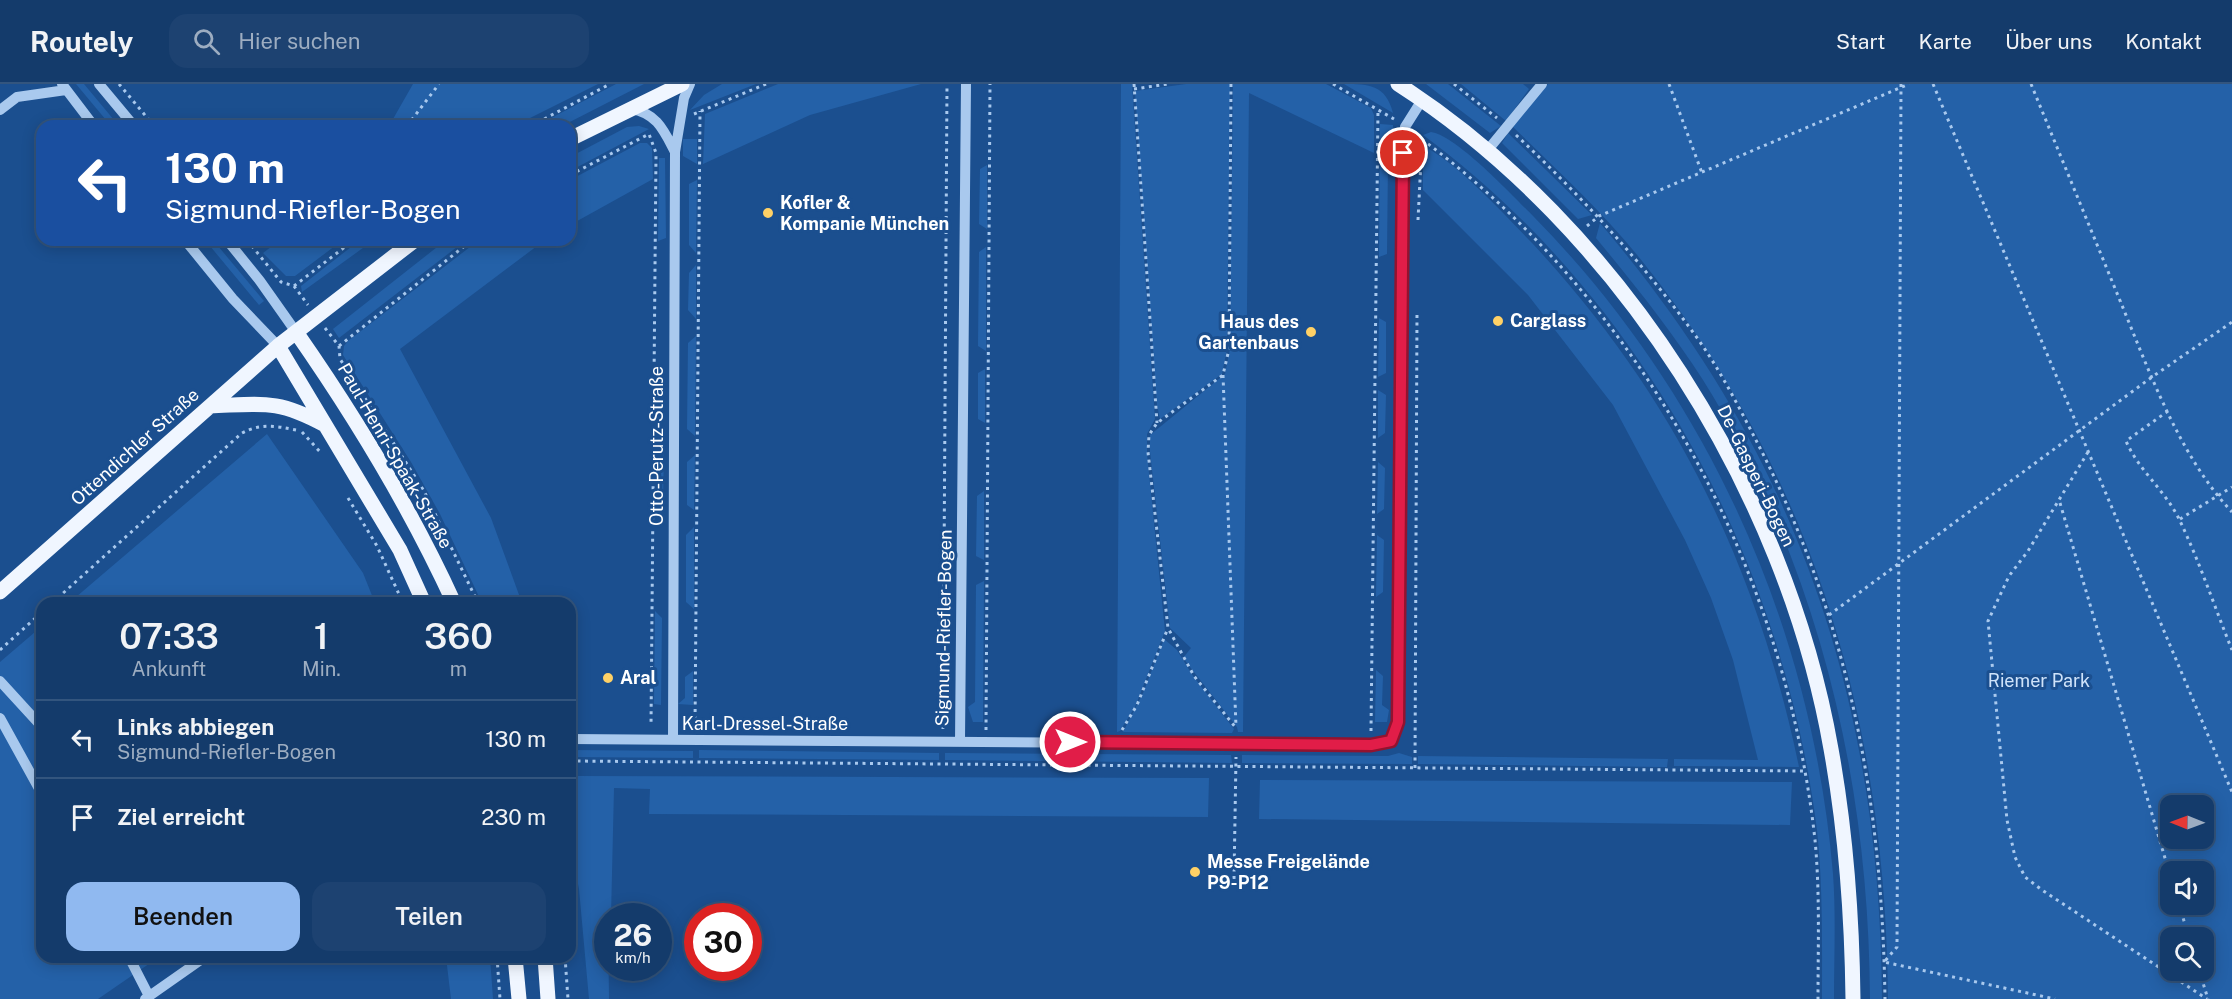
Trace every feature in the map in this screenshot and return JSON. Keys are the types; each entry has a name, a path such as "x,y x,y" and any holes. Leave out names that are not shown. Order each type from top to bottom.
{"main road":[{"path":"576,136 682,84"},
{"name":"De-Gasperi-Bogen","path":"1398,84 1487,151 1551,210 1610,277 1663,347 1705,413 1749,497 1780,570 1814,672 1831,746 1844,834 1852,928 1853,999"},
{"path":"296,332 407,246"},
{"name":"Ottendichler Straße","path":"0,592 296,332"},
{"name":"Paul-Henri-Spaak-Straße","path":"296,332 373,449 424,539 451,597"},
{"path":"278,346 400,550 421,597"},
{"path":"210,406 278,404 299,411 328,427"},
{"path":"516,963 519,999"},
{"path":"545,963 548,999"}],"street":[{"path":"99,84 129,120"},
{"name":"Otto-Perutz-Straße","path":"673,740 675,152 684,98 690,84"},
{"name":"Sigmund-Riefler-Bogen","path":"966,84 960,741 1371,745"},
{"path":"1487,151 1542,84"},
{"path":"0,110 17,97 64,87 89,120"},
{"path":"1371,745 1391,741 1398,722 1405,127 1422,100"},
{"name":"Otto-Perutz-Straße","path":"629,109 644,111 656,118 675,152"},
{"path":"190,246 233,299 278,346"},
{"path":"232,246 296,332"},
{"path":"4,686 36,721"},
{"path":"0,718 36,783"},
{"name":"Karl-Dressel-Straße","path":"576,740 960,741"},
{"path":"132,963 147,997 196,963"}],"path":[{"path":"119,84 149,120"},
{"path":"412,120 439,84"},
{"path":"542,120 610,84"},
{"path":"687,117 766,84"},
{"path":"943,742 947,84"},
{"path":"986,741 990,84"},
{"path":"1157,423 1134,86 1168,84"},
{"path":"1232,84 1229,349 1223,375 1236,728 1234,879"},
{"path":"1333,84 1378,109 1422,139 1483,189 1566,273 1620,343 1673,420 1716,499 1751,580 1774,645 1804,771 1818,882 1818,999"},
{"path":"1669,84 1702,173"},
{"path":"1575,237 1599,216 1909,84"},
{"path":"1933,84 2232,792"},
{"path":"2031,84 2152,378 2168,411 2217,496 2232,512"},
{"path":"1884,962 1897,947 1901,86"},
{"path":"1371,745 1378,109"},
{"path":"695,740 700,111"},
{"path":"576,172 649,134 656,153 651,740"},
{"path":"1418,224 1422,139"},
{"path":"252,246 282,282 294,286 346,246"},
{"path":"464,246 339,346 340,359 424,490 475,597"},
{"path":"1415,768 1417,307"},
{"path":"1885,999 1872,796 1852,699 1829,615 2232,322"},
{"path":"1223,375 1157,423 1149,435 1148,452 1168,628 1188,668 1236,728"},
{"path":"2168,411 2126,441 2134,460 2154,482 2180,519 2232,650"},
{"path":"59,597 243,433 255,426 273,425 302,432 326,461"},
{"path":"2088,452 2059,501 2009,576 1988,621 2007,820 2015,857 2025,877 2207,999"},
{"path":"2180,519 2232,487"},
{"path":"343,489 377,546 400,597"},
{"path":"2059,501 2166,861"},
{"path":"0,651 36,618"},
{"path":"1114,742 1137,705 1168,628"},
{"path":"576,761 1804,771"},
{"path":"1884,962 2055,999"},
{"path":"497,963 500,999"},
{"path":"566,963 568,999"},
{"path":"2202,981 2207,999"}],"green space":[{"path":"76,84 84,84 114,120 106,120"},
{"path":"413,84 598,84 526,120 392,120"},
{"path":"616,84 644,84 574,120 547,120"},
{"path":"722,84 756,84 690,110 704,95"},
{"path":"778,84 921,84 810,115 703,164 705,114"},
{"path":"1121,84 1132,84 1155,419 1147,434 1147,454 1165,631 1135,707 1120,731 1117,732"},
{"path":"1186,84 1230,84 1227,349 1222,374 1160,419 1157,405 1135,91"},
{"path":"1233,84 1326,84 1371,108 1374,115 1374,153 1249,93 1243,732 1238,732 1237,727 1183,658 1191,648 1170,628 1150,452 1150,435 1225,374 1230,349"},
{"path":"1344,84 1375,88 1386,97 1393,113"},
{"path":"1426,84 1448,84 1501,126 1490,133"},
{"path":"1461,84 1523,84 1529,89 1506,121"},
{"name":"Riemer Park","path":"1548,84 2232,84 2232,999 1888,999 1884,898 1873,799 1855,702 1829,608 1795,517 1753,429 1702,343 1642,261 1612,225 1512,126"},
{"path":"1380,124 1393,125 1394,158 1388,161 1387,254 1379,257"},
{"path":"639,126 649,129 576,168 576,154 627,127"},
{"path":"1431,132 1455,144 1484,168 1534,217 1596,286 1651,360 1700,438 1741,519 1775,604 1802,692 1821,782 1833,874 1834,999 1822,999 1819,851 1799,730 1772,631 1735,535 1690,442 1635,355 1573,274 1502,200 1423,135"},
{"path":"1508,133 1592,215 1578,219 1502,143"},
{"path":"683,139 697,139 697,164 683,156"},
{"path":"640,143 647,143 652,148 653,179 576,222 576,177"},
{"path":"1429,149 1470,181 1533,244 1583,302 1628,361 1668,423 1703,487 1734,553 1760,621 1799,767 1674,766 1674,759 1758,760 1733,660 1711,598 1685,540 1613,405 1528,295 1423,190 1423,154"},
{"path":"659,158 665,158 666,238 658,241"},
{"path":"987,165 987,229 979,224 980,169"},
{"path":"697,180 696,253 689,245 689,184"},
{"path":"1600,223 1669,310 1727,399 1775,490 1814,584 1844,682 1865,783 1877,888 1882,999 1870,999 1867,918 1860,837 1847,757 1830,678 1807,600 1778,524 1743,451 1691,361 1596,238"},
{"path":"210,246 218,246 264,301 259,305"},
{"path":"272,246 335,246 295,276 286,276 263,253"},
{"path":"352,246 366,246 302,292 301,286"},
{"path":"438,246 458,246 339,338 333,329"},
{"path":"471,246 537,246 400,349 491,518 520,597 479,597 440,514 411,462 343,355 344,346"},
{"path":"986,247 986,351 978,346 979,252"},
{"path":"696,265 696,319 688,310 689,273"},
{"path":"1379,318 1386,322 1386,373 1378,377"},
{"path":"696,336 695,436 687,429 688,343"},
{"path":"985,369 985,423 978,419 978,373"},
{"path":"1378,390 1386,395 1385,433 1378,438"},
{"path":"267,434 363,573 373,597 76,597"},
{"path":"657,436 664,444 663,501 656,509"},
{"path":"695,455 694,510 687,505 687,462"},
{"path":"1378,462 1385,468 1384,509 1377,514"},
{"path":"984,491 984,560 976,556 977,496"},
{"path":"694,527 694,609 686,602 686,535"},
{"path":"1377,535 1384,540 1383,592 1376,597"},
{"path":"984,581 983,722 973,722 968,707 975,702 976,585"},
{"path":"655,611 662,618 661,705 654,704"},
{"path":"36,631 36,963 150,963 98,999 0,999 0,662"},
{"path":"1164,639 1177,650 1193,676 1234,729 1232,733 1123,732 1143,693"},
{"path":"1376,670 1383,676 1382,705 1389,710 1387,722 1375,722"},
{"path":"693,671 693,705 678,704 685,698 685,677"},
{"path":"576,750 693,751 693,758 576,757"},
{"path":"699,750 939,753 939,760 699,758"},
{"path":"945,753 1231,755 1232,763 945,760"},
{"path":"1399,753 1412,757 1412,764 1242,763 1242,755 1388,756"},
{"path":"1418,756 1668,759 1667,767 1418,764"},
{"path":"576,776 1209,778 1208,817 649,814 650,789 614,788 611,903 594,903 594,981 609,981 609,999 589,999 576,873"},
{"path":"1260,780 1792,782 1790,825 1259,819"},
{"path":"447,963 490,963 493,999 451,999"}],"place":[{"name":"Kofler & Kompanie München","path":"768,213"},
{"name":"Carglass","path":"1498,321"},
{"name":"Haus des Gartenbaus","path":"1311,332"},
{"name":"Aral","path":"608,678"},
{"name":"Messe Freigelände P9-P12","path":"1195,872"}],"route":[{"path":"1070,742 1371,745 1391,741 1398,722 1403,153"}]}
